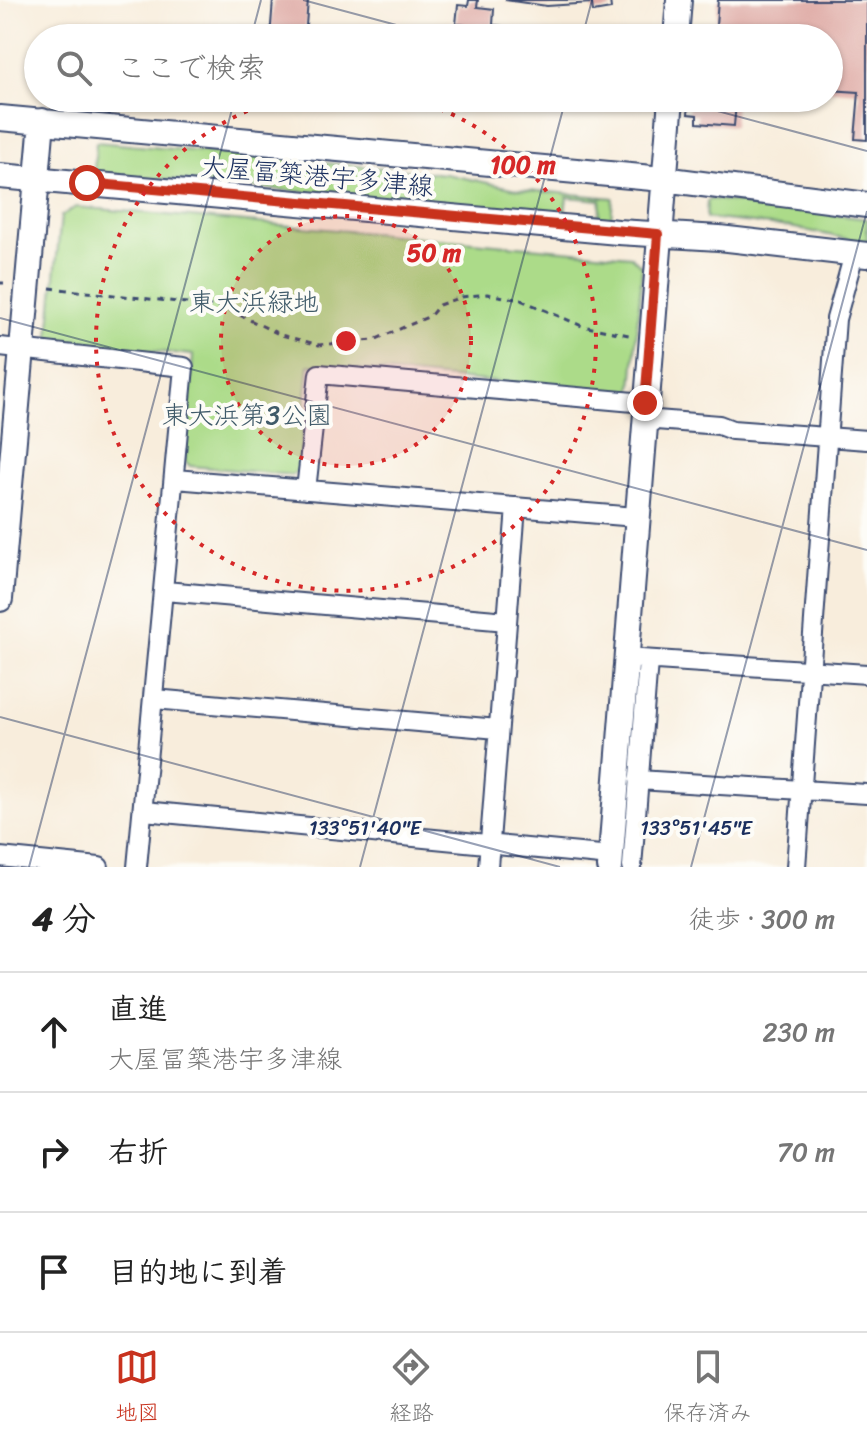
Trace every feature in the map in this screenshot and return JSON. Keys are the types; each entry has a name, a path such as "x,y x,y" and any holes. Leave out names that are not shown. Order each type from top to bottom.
{"main road":[{"path":"677,24 679,0"},
{"path":"618,863 637,660 636,517 670,112"},
{"name":"大屋冨築港宇多津線","path":"0,118 663,179 867,205"},
{"path":"0,599 11,347 37,179 42,121"},
{"name":"大屋冨築港宇多津線","path":"0,176 861,254"}],"street":[{"path":"796,867 836,319 861,254"},
{"path":"11,347 184,367 137,867"},
{"path":"306,490 319,374 867,440"},
{"path":"175,479 636,517"},
{"path":"488,867 516,507"},
{"path":"165,591 507,621"},
{"path":"144,811 489,844 618,863 638,780 637,660 867,674"},
{"path":"154,699 498,729"},
{"path":"638,780 867,794"},
{"path":"0,857 99,867"}],"path":[{"path":"50,288 223,307 281,335 319,345 374,340 430,316 439,305 461,297 487,294 521,300 582,326 638,336"}],"green space":[{"path":"96,142 446,174 517,189 613,198 611,220 94,173","holes":["567,197 601,200 599,215 565,212"]},
{"path":"712,199 867,219 867,243 790,227 706,218 707,201"},
{"name":"東大浜緑地","path":"76,207 631,256 642,267 632,389 627,394 309,365 299,469 292,475 190,466 185,461 193,355 55,342 49,336 61,216"}],"building":[{"path":"273,0 308,0 306,24 271,24"},
{"path":"469,0 478,0 477,7 494,9 493,24 456,24 458,5 468,6"},
{"path":"505,0 610,0 611,9 593,12 592,3 547,6"},
{"path":"718,0 867,0 867,140 855,139 859,92 843,91 843,24 716,24"},
{"path":"735,112 734,126 697,123 697,115 688,114"}],"route":[{"path":"87,183 658,234 645,403"}],"park label":[{"name":"東大浜第3公園","path":"247,415"}]}
